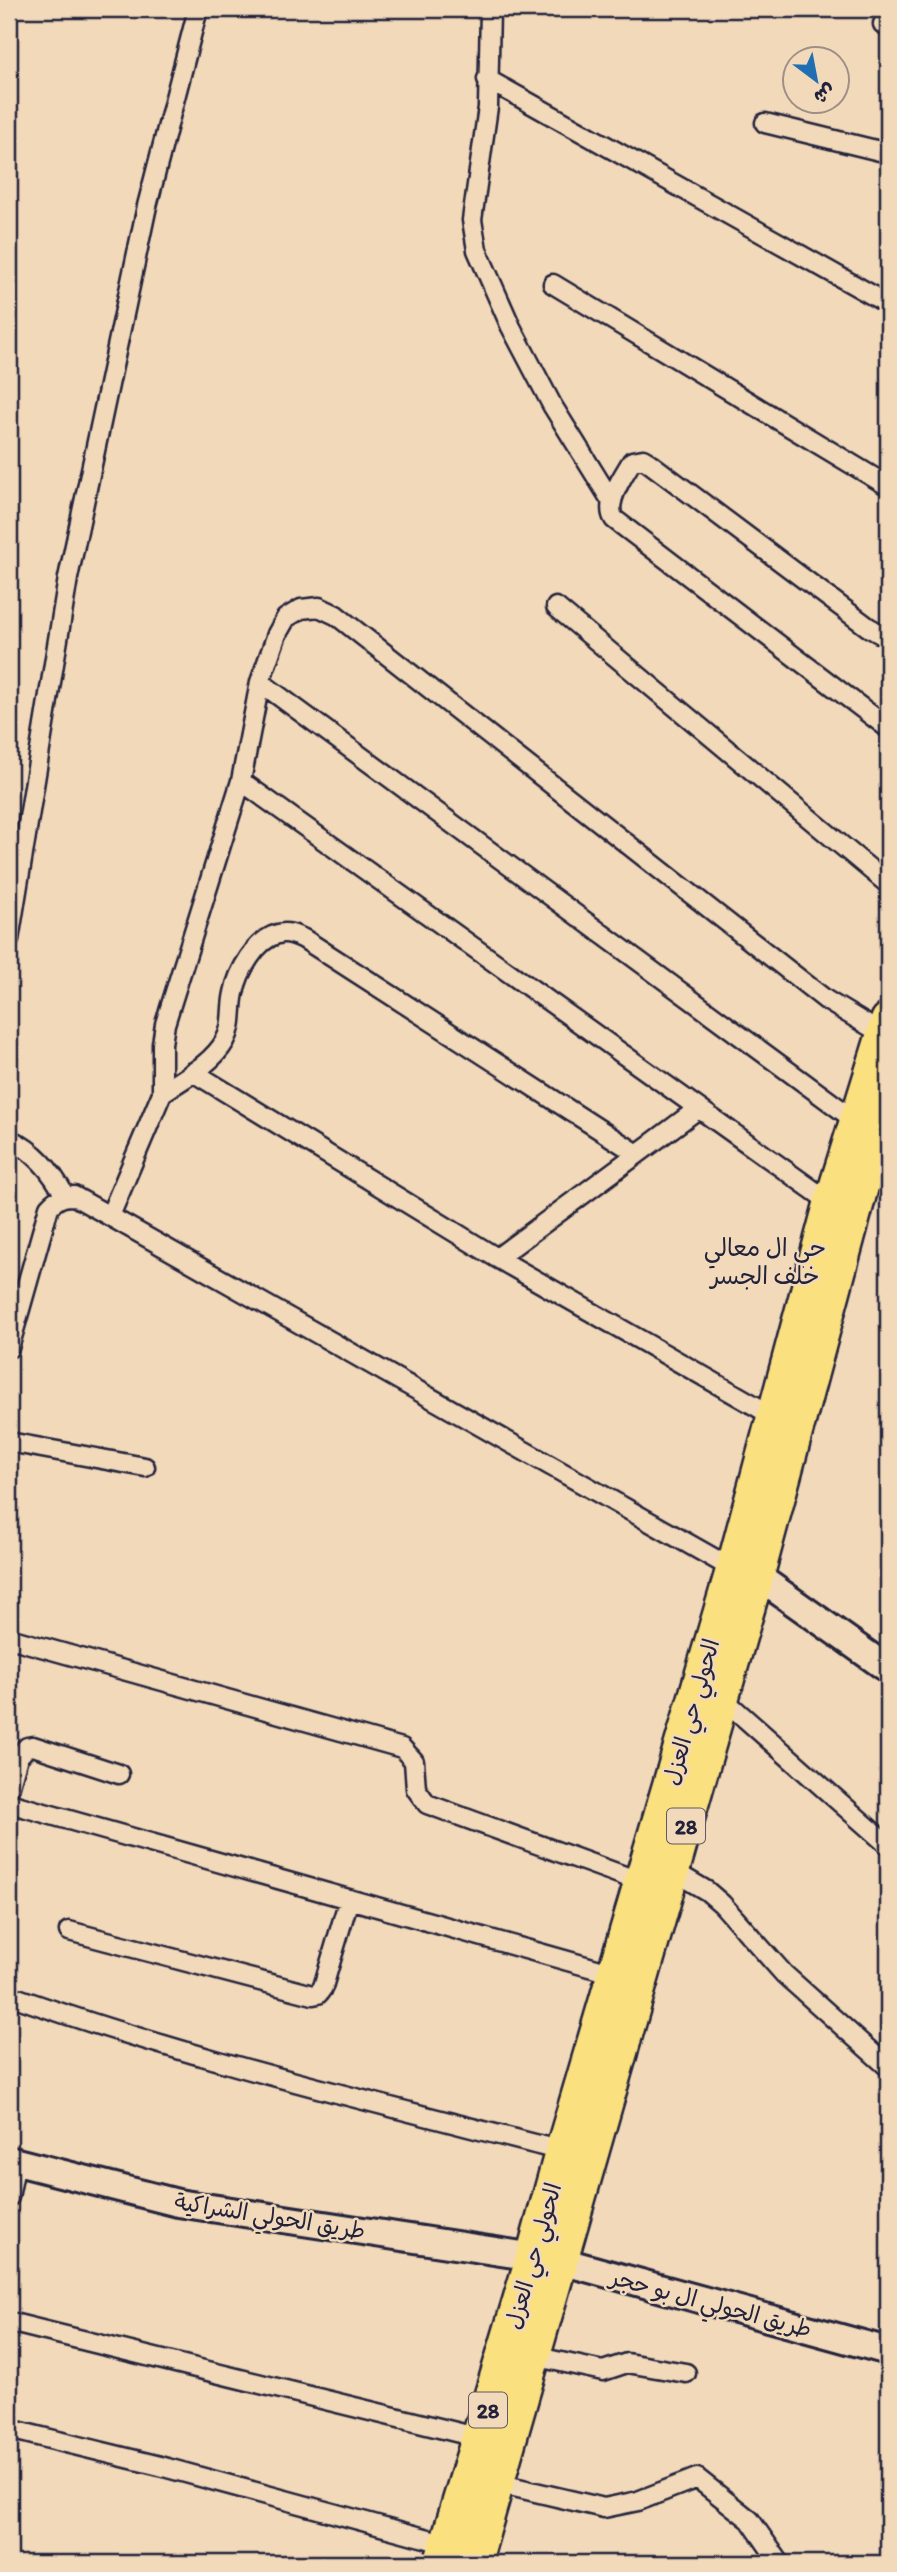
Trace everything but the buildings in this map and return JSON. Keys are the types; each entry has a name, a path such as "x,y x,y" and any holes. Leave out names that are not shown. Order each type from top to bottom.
{"highway":[{"name":"الحولي حي العزل","path":"444,2554 480,2438 547,2259 673,1871 722,1699 773,1416 831,1203 886,1028"},
{"name":"الحولي حي العزل","path":"474,2563 533,2356 562,2151 640,1882 745,1573 888,1086"}],"street":[{"path":"9,940 68,578 147,206 198,9"},
{"path":"490,9 488,107 472,220 477,250 511,327 546,394 611,502"},
{"path":"487,79 888,304"},
{"path":"765,123 888,153"},
{"path":"553,284 888,486"},
{"path":"888,638 868,627 643,459 632,461 611,502 614,519 888,728"},
{"path":"110,1216 162,1093 162,1044 165,1024 241,781 260,682 277,634 286,618 301,608 319,607 336,615 827,1000 886,1028"},
{"path":"556,607 888,884"},
{"path":"260,682 856,1121"},
{"path":"241,781 831,1203"},
{"path":"162,1093 214,1057 226,1040 232,1018 234,990 246,964 266,939 278,933 292,933 636,1153"},
{"path":"193,1072 497,1258 773,1416"},
{"path":"497,1258 698,1109"},
{"path":"9,1139 33,1152 52,1174 65,1196"},
{"path":"9,1348 46,1216 56,1199 74,1196 745,1573 888,1669"},
{"path":"9,1442 145,1467"},
{"path":"9,1638 402,1748 414,1761 416,1789 427,1804 640,1882"},
{"path":"722,1699 888,1845"},
{"path":"9,1788 18,1756 27,1747 33,1746 119,1774"},
{"path":"9,1803 614,1974"},
{"path":"673,1871 707,1891 722,1904 784,1974 888,2067"},
{"path":"69,1931 313,1995 318,1994 323,1987 349,1899"},
{"path":"9,1995 86,2022 190,2053 562,2151"},
{"path":"9,2197 13,2161"},
{"name":"طريق الحولي الشراكية","path":"13,2161 178,2203 547,2259"},
{"name":"طريق الحولي ال بو حجر","path":"547,2259 888,2351"},
{"path":"9,2322 480,2438"},
{"path":"533,2356 603,2371 627,2363 686,2373"},
{"path":"9,2429 160,2466 444,2554"},
{"path":"497,2483 604,2508 638,2501 697,2478 750,2520 780,2563"}],"district":[{"name":"حي ال معالي خلف الجسر","path":"765,1261"}]}
